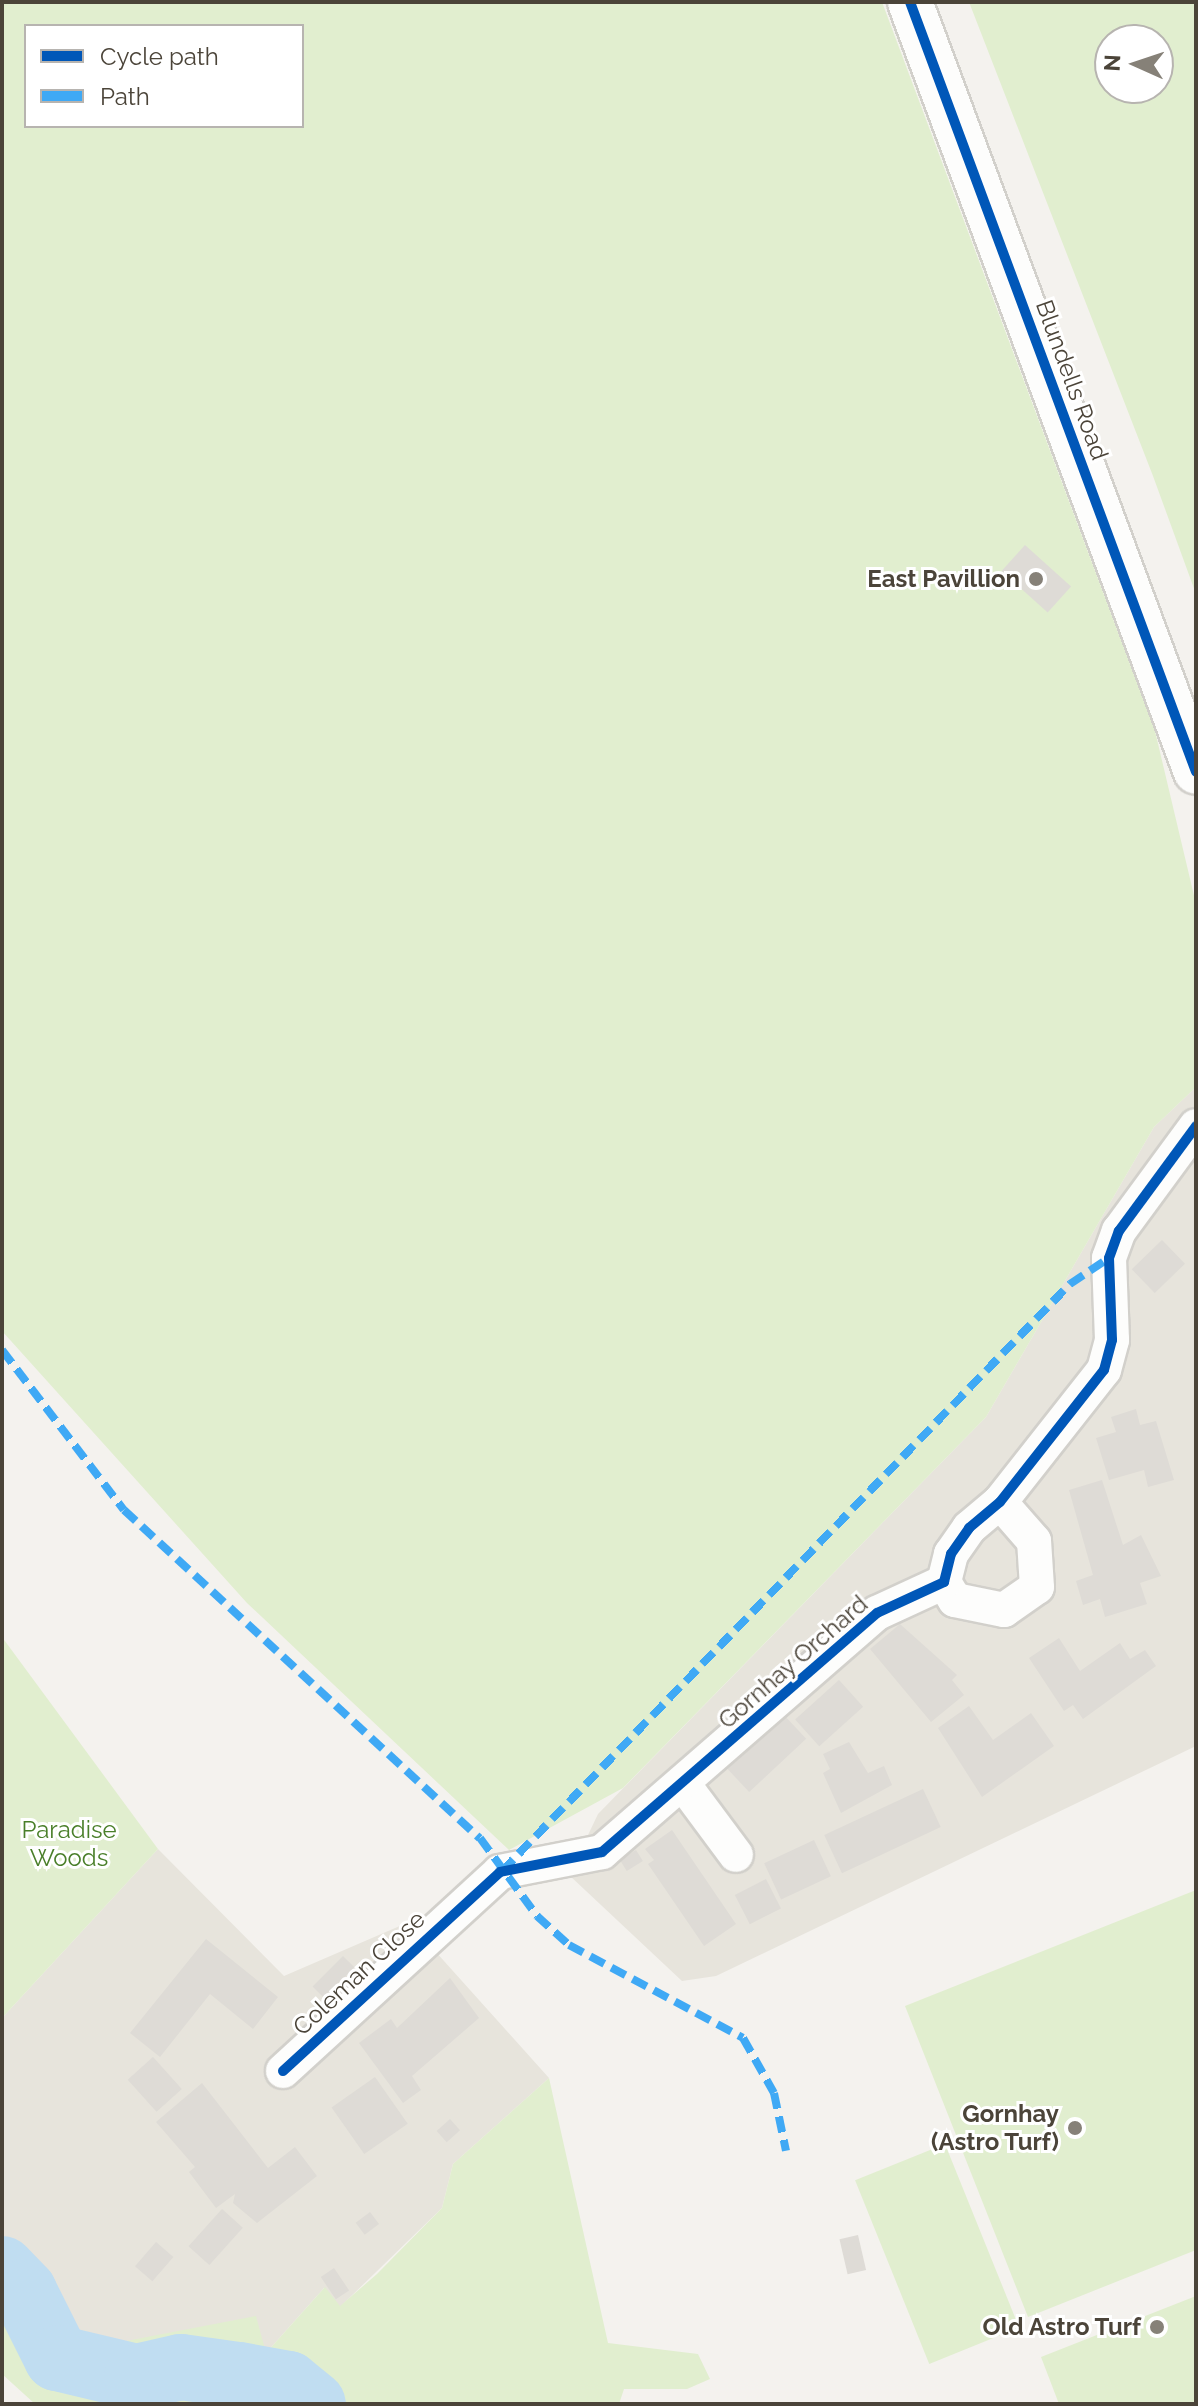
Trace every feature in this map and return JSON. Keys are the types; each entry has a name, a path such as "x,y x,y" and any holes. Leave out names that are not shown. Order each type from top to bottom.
{"street":[{"name":"Blundells Road","path":"910,2 1196,772"},
{"path":"1000,1502 1034,1541 1037,1587 1004,1610 955,1600 944,1582 951,1554 1000,1502 1104,1370 1112,1340 1109,1258 1119,1231 1132,1203 1196,1126"},
{"name":"Gornhay Orchard","path":"462,1905 500,1872 602,1852 684,1785 877,1613 944,1582"},
{"path":"684,1785 736,1855"},
{"name":"Coleman Close","path":"283,2071 462,1905"}],"shaded area":[{"path":"1196,1087 1196,1746 716,1976 682,1981 569,1875 598,1814 986,1417 1154,1127"},
{"path":"158,1849 284,1976 409,1922 549,2078 453,2164 442,2208 340,2307 324,2288 266,2353 133,2404 37,2289 2,2234 2,2018"}],"green space":[{"path":"2,2 882,2 1155,731 1196,904 1196,1087 1154,1127 986,1417 623,1788 509,1850 247,1603 2,1331"},
{"path":"969,2 1196,2 1196,594 1153,476"},
{"name":"Paradise Woods","path":"2,1637 158,1849 2,2018"},
{"name":"Gornhay (Astro Turf)","path":"1196,1890 1196,2250 1028,2317 905,2006"},
{"path":"549,2078 608,2343 698,2354 710,2379 687,2389 624,2389 619,2404 35,2404 2,2374 2,2234 37,2289 95,2347 256,2316 266,2353 325,2287 340,2306 377,2274 442,2208 453,2164"},
{"path":"945,2144 1019,2328 929,2364 855,2180"},
{"name":"Old Astro Turf","path":"1196,2296 1196,2404 1059,2404 1041,2357"}],"building":[{"name":"East Pavillion","path":"1025,545 1071,586 1048,612 1002,571"},
{"path":"1162,1240 1185,1264 1155,1293 1132,1269"},
{"path":"1136,1409 1140,1425 1156,1421 1174,1480 1148,1487 1144,1470 1109,1480 1096,1438 1116,1432 1111,1417"},
{"path":"1102,1480 1123,1545 1141,1535 1161,1576 1140,1583 1147,1604 1105,1617 1100,1599 1083,1605 1076,1581 1093,1575 1069,1490"},
{"path":"900,1624 957,1675 952,1680 964,1695 931,1722 870,1649"},
{"path":"1059,1638 1080,1671 1120,1643 1130,1659 1145,1650 1156,1666 1083,1719 1073,1705 1064,1711 1029,1658"},
{"path":"839,1680 863,1707 819,1746 795,1719"},
{"path":"969,1706 993,1740 1031,1713 1054,1746 982,1797 938,1728"},
{"path":"783,1714 806,1739 749,1792 726,1767"},
{"path":"849,1742 868,1773 884,1766 892,1785 841,1813 823,1773 830,1769 823,1754"},
{"path":"923,1789 941,1827 842,1873 824,1835"},
{"path":"672,1830 736,1924 704,1946 648,1864 654,1860 645,1849"},
{"path":"814,1840 831,1876 781,1899 764,1863"},
{"path":"636,1850 643,1861 627,1871 620,1860"},
{"path":"766,1879 781,1908 750,1924 735,1895"},
{"path":"206,1939 278,1997 253,2029 210,1994 160,2057 130,2033"},
{"path":"343,1956 354,1967 324,1998 313,1986"},
{"path":"450,1978 479,2018 412,2076 421,2090 403,2103 359,2043 391,2019 397,2028"},
{"path":"153,2057 182,2089 157,2112 128,2080"},
{"path":"375,2077 408,2124 364,2154 332,2107"},
{"path":"202,2083 268,2168 295,2147 317,2176 257,2223 233,2203 235,2194 216,2208 189,2172 195,2167 156,2122"},
{"path":"450,2119 460,2130 447,2142 437,2131"},
{"path":"222,2209 243,2228 209,2265 189,2246"},
{"path":"370,2212 379,2224 365,2235 356,2223"},
{"path":"858,2235 866,2270 848,2274 839,2239"},
{"path":"156,2242 173,2257 152,2281 135,2266"},
{"path":"334,2268 349,2290 336,2299 321,2277"}],"waterway":[{"path":"2,2269 24,2292 57,2358 137,2377 181,2367 239,2375 288,2384 313,2404"}],"marked path":[{"path":"502,1871 1070,1284 1109,1258"},
{"path":"2,1350 124,1510 480,1838 537,1916 569,1945 743,2038 774,2093 786,2151"}],"cycle path":[{"path":"910,2 1196,772"},
{"path":"283,2071 500,1872 602,1852 877,1613 944,1582 951,1554 969,1528 1000,1502 1104,1370 1112,1340 1109,1258 1119,1231 1196,1126"}],"place":[{"name":"East Pavillion","path":"1036,579"},
{"name":"Gornhay (Astro Turf)","path":"1075,2128"},
{"name":"Old Astro Turf","path":"1157,2327"}]}
